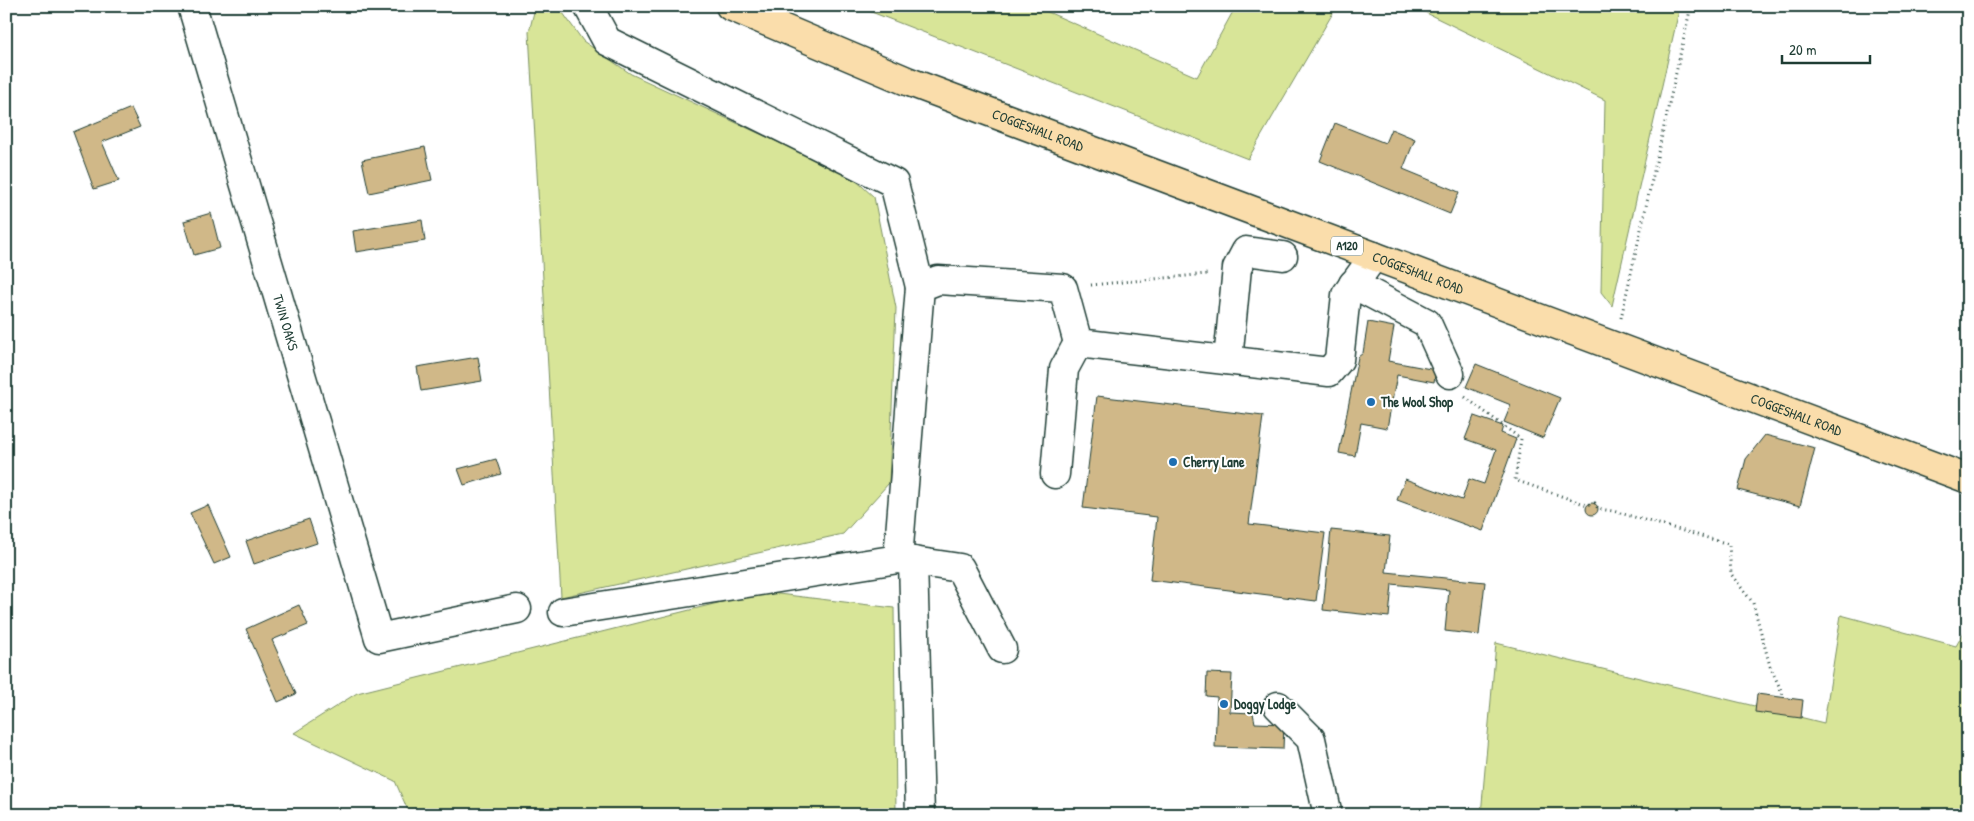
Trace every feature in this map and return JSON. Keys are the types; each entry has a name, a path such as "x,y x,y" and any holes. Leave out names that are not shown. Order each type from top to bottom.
{"highway":[{"name":"COGGESHALL ROAD","path":"730,6 907,81 1968,479"}],"street":[{"name":"TWIN OAKS","path":"192,6 379,638 517,609"},
{"path":"588,6 608,41 894,183 920,287 905,560 920,815"},
{"path":"1228,360 1237,268 1246,251 1283,256"},
{"path":"1078,343 1329,372 1339,360 1346,295 1374,256"},
{"path":"920,287 938,280 1063,288 1078,343 1064,369 1055,474"},
{"path":"1353,284 1427,322 1450,374"},
{"path":"563,612 905,560 960,568 1002,649"},
{"path":"1278,706 1312,739 1328,815"}],"path":[{"path":"1614,346 1691,6"},
{"path":"1063,288 1209,274"},
{"path":"1450,374 1464,396 1520,439 1516,480 1588,506 1595,504 1598,509 1613,511 1729,544 1731,574 1753,603 1770,666 1784,697"}],"green space":[{"path":"558,6 583,41 631,74 851,176 874,197 896,308 889,483 843,534 561,597 529,32 534,12"},
{"path":"856,6 1034,6 1197,77 1236,6 1337,6 1248,159"},
{"path":"1412,6 1680,6 1612,306 1601,292 1605,100"},
{"path":"762,592 894,608 896,815 410,815 395,781 294,733 357,693"},
{"path":"1841,615 1956,646 1968,625 1968,815 1481,815 1496,643 1824,723"}],"building":[{"path":"131,108 140,127 102,142 119,181 94,189 73,132"},
{"path":"1335,123 1385,143 1391,129 1415,139 1403,169 1459,192 1450,214 1320,161"},
{"path":"425,147 432,180 369,193 362,160"},
{"path":"211,213 220,248 194,255 184,221"},
{"path":"422,220 425,241 356,252 353,231"},
{"name":"The Wool Shop","path":"1368,322 1394,327 1388,361 1436,370 1434,382 1397,375 1387,428 1361,423 1355,456 1339,453 1358,357 1363,353"},
{"path":"478,357 482,381 421,391 417,367"},
{"path":"1476,364 1560,398 1543,438 1504,422 1511,405 1466,387"},
{"name":"Cherry Lane","path":"1097,396 1263,416 1249,524 1325,533 1316,601 1150,580 1157,517 1083,508"},
{"path":"1474,416 1503,426 1501,433 1516,439 1483,531 1397,500 1405,479 1462,500 1469,479 1484,484 1496,450 1465,439"},
{"path":"1765,435 1815,448 1800,506 1738,490 1746,459"},
{"path":"496,459 501,474 464,485 458,469"},
{"path":"1590,503 1594,503 1598,509 1594,515 1590,515 1586,511 1586,507"},
{"path":"208,505 231,557 214,564 190,513"},
{"path":"309,519 317,543 254,564 246,541"},
{"path":"1331,530 1390,536 1386,572 1485,582 1479,635 1445,631 1449,590 1392,584 1389,617 1323,610"},
{"path":"299,605 308,625 272,640 296,694 278,702 246,629"},
{"name":"Doggy Lodge","path":"1207,673 1232,674 1230,712 1253,713 1255,723 1284,724 1283,749 1215,747 1217,697 1206,696"},
{"path":"1757,694 1803,700 1801,718 1755,712"}],"place":[{"name":"The Wool Shop","path":"1371,402"},
{"name":"Cherry Lane","path":"1173,462"},
{"name":"Doggy Lodge","path":"1224,704"}]}
